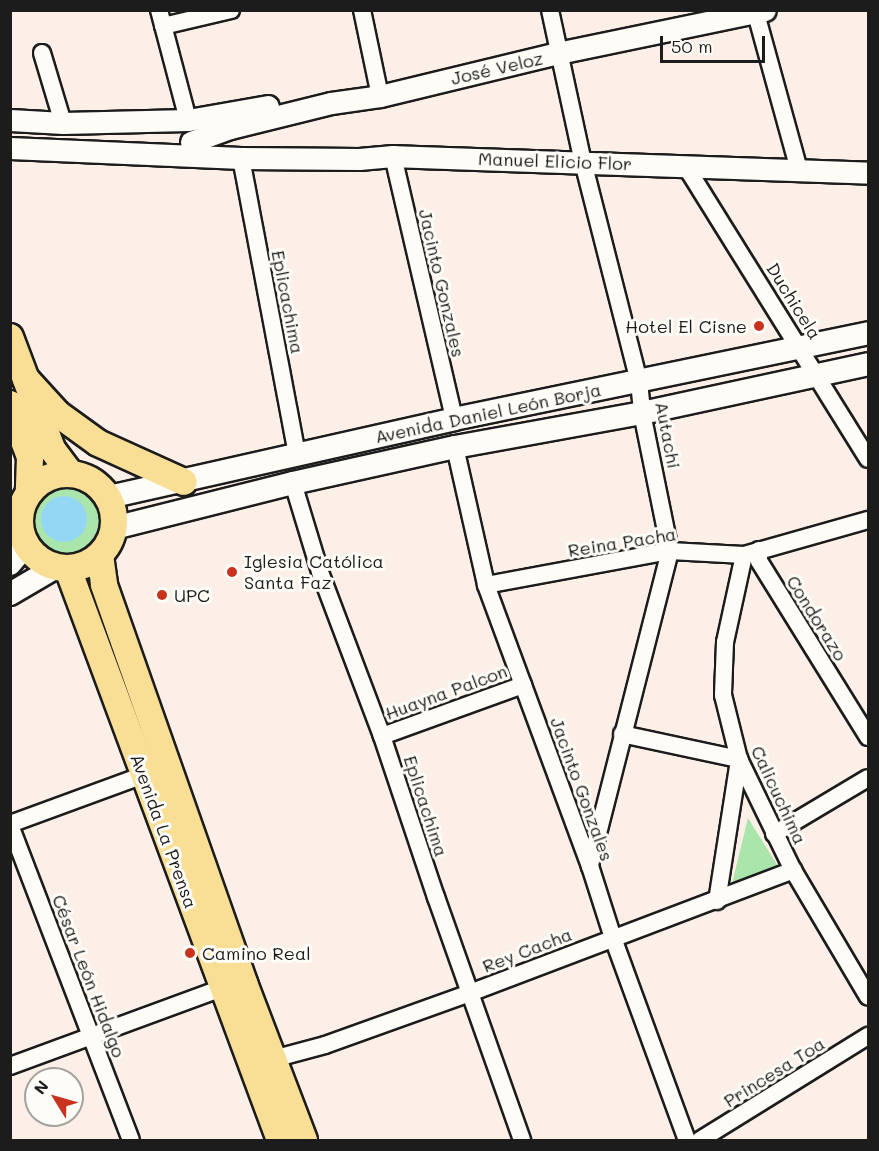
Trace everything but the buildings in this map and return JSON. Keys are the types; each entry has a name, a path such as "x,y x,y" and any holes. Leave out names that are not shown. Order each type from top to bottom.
{"main road":[{"name":"Avenida Daniel León Borja","path":"109,497 184,482 454,418 639,382 868,333"},
{"path":"10,337 52,448 70,473"},
{"name":"Avenida Daniel León Borja","path":"114,528 293,483 455,447 642,412 868,364"},
{"path":"26,379 58,414 98,443 184,482"},
{"path":"10,404 30,457 29,493 20,518 18,555 34,555 62,568"},
{"path":"10,594 62,568 85,565 100,555 109,543 114,528 114,512 109,497 99,485 86,477 70,473 47,478 29,493"},
{"name":"Avenida La Prensa","path":"100,555 104,585 304,1140"},
{"name":"Avenida La Prensa","path":"62,568 144,775 280,1140"}],"street":[{"path":"188,120 161,18 231,10"},
{"path":"362,10 380,96"},
{"name":"Autachi","path":"550,10 583,162 639,382 642,412 670,551 590,866"},
{"path":"759,11 799,170"},
{"name":"José Veloz","path":"191,142 230,128 331,103 380,96 558,53 759,11"},
{"path":"42,52 63,123"},
{"path":"10,120 63,123 188,120 311,98 331,103"},
{"path":"10,134 191,142 228,149 329,154 359,159"},
{"name":"Manuel Elicio Flor","path":"10,148 242,158 359,159 393,156 868,173"},
{"name":"Jacinto Gonzales","path":"393,156 454,418"},
{"name":"Eplicachima","path":"242,158 297,454"},
{"name":"Duchicela","path":"684,165 817,374 868,459"},
{"name":"Jacinto Gonzales","path":"455,447 486,585 590,866 613,938 687,1140"},
{"name":"Eplicachima","path":"293,483 320,572 382,736 522,1140"},
{"name":"Reina Pacha","path":"486,585 670,551 751,552 868,520"},
{"name":"Condorazo","path":"751,552 759,561 868,737"},
{"name":"Calicuchima","path":"751,552 725,642 723,695 739,759 793,870 868,997"},
{"name":"Huayna Palcon","path":"382,736 523,685"},
{"path":"622,734 739,759 717,901"},
{"path":"10,824 144,775"},
{"path":"774,834 868,778"},
{"name":"César León Hidalgo","path":"10,824 91,1035 128,1140"},
{"name":"Rey Cacha","path":"273,1059 325,1045 470,993 717,901 793,870"},
{"path":"10,1066 222,988"},
{"name":"Princesa Toa","path":"699,1140 868,1036"}],"green space":[{"path":"65,484 84,490 94,500 100,519 94,538 84,548 65,554 46,548 36,538 30,519 36,500 46,490"},
{"path":"748,818 781,871 731,888"}],"water":[{"path":"64,496 80,503 87,519 80,535 64,542 48,535 41,519 48,503"}],"place":[{"name":"Hotel El Cisne","path":"759,326"},
{"name":"Iglesia Católica Santa Faz","path":"232,572"},
{"name":"UPC","path":"162,595"},
{"name":"Camino Real","path":"190,953"}]}
